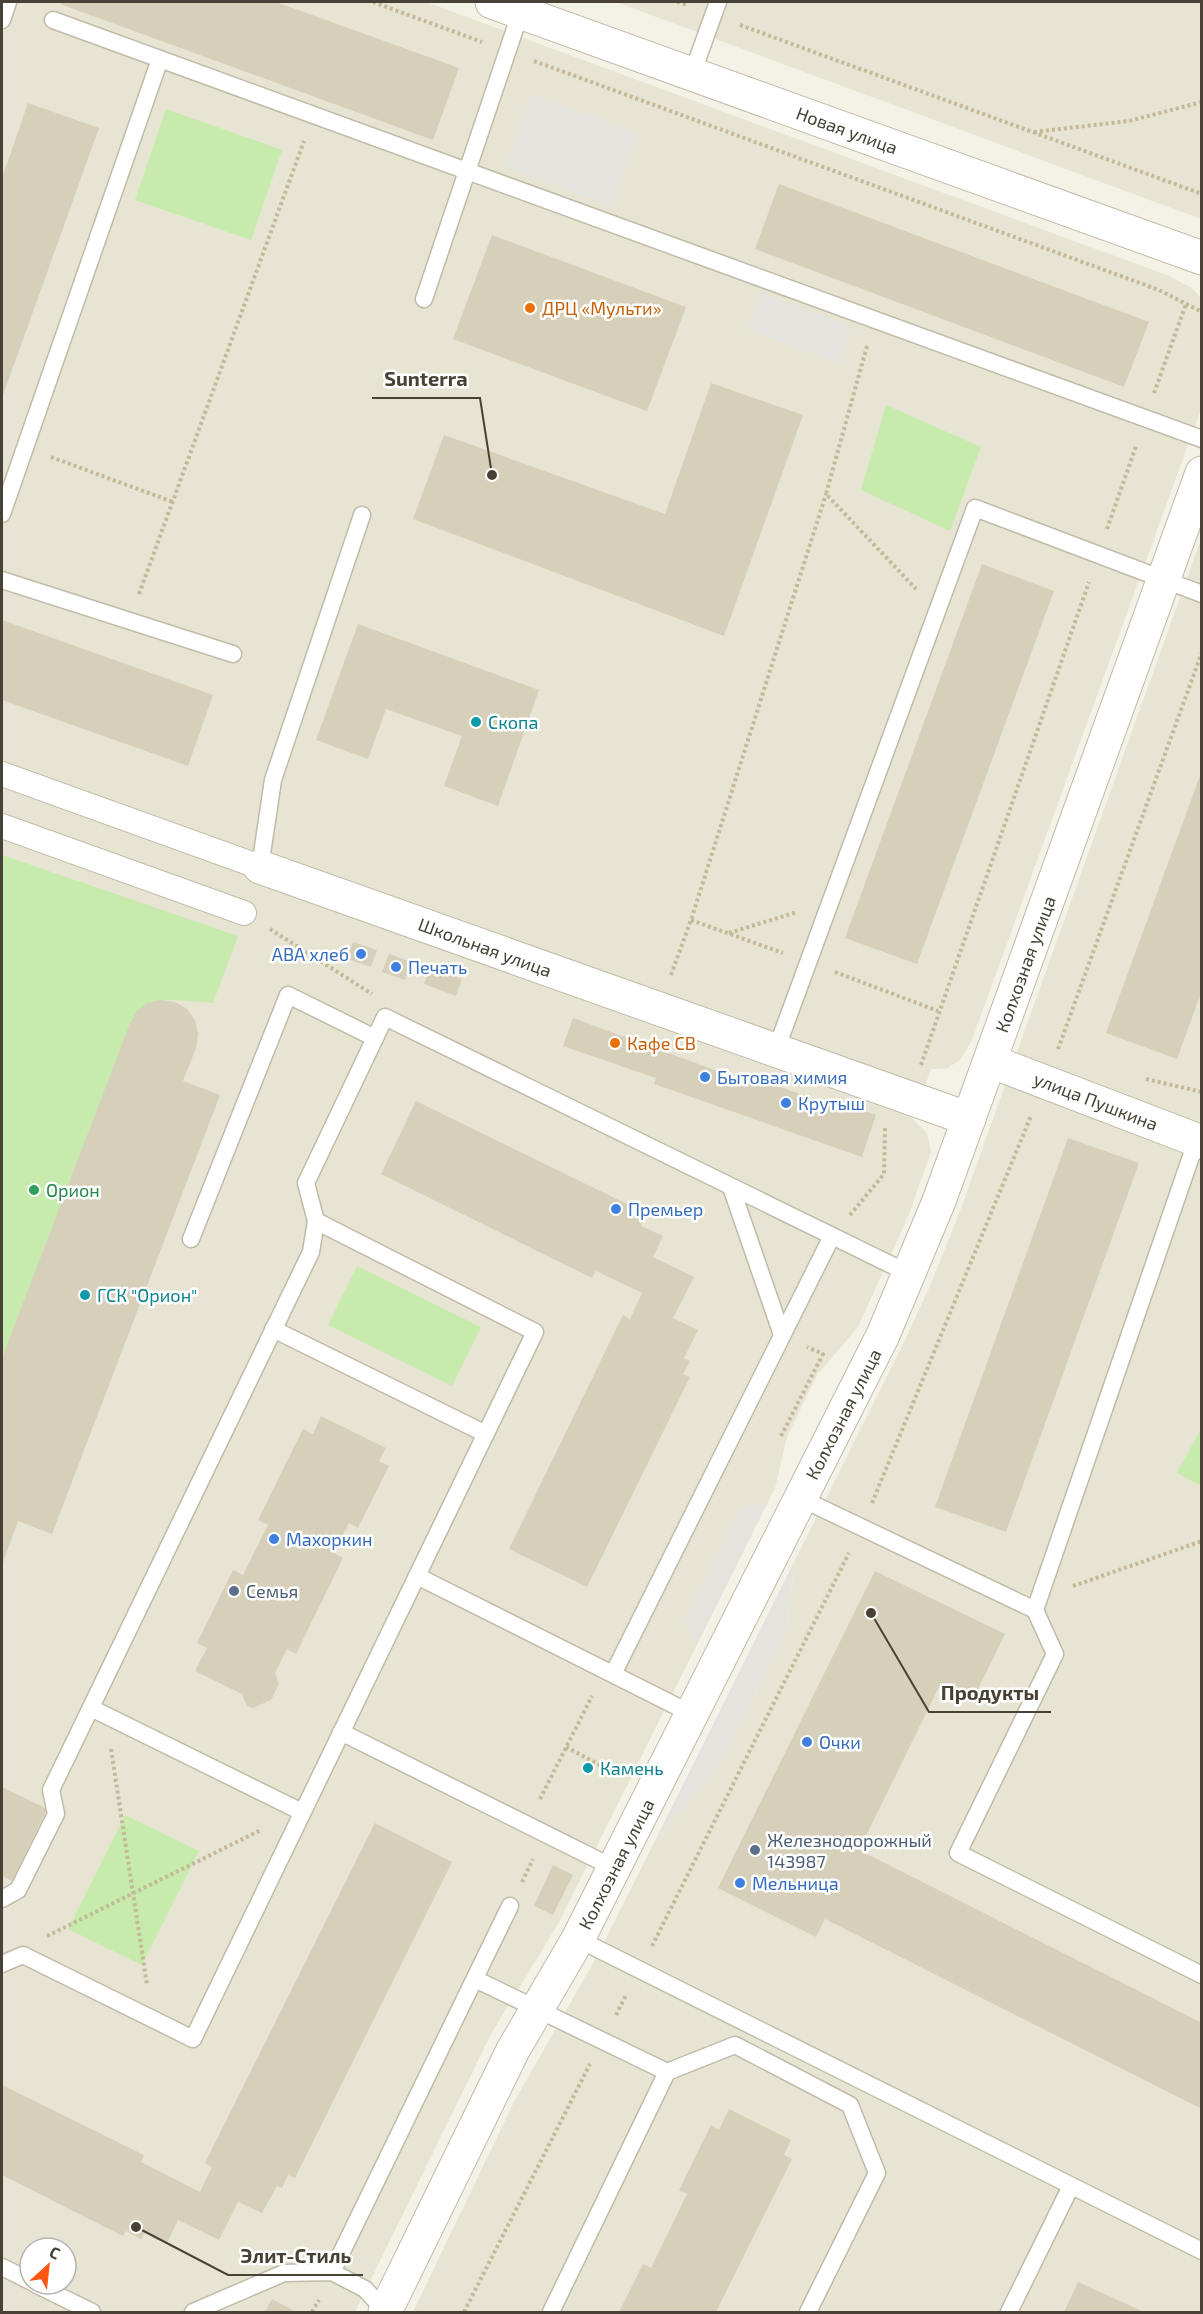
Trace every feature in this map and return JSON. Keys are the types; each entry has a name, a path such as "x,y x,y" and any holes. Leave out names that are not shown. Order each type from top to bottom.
{"street":[{"name":"Новая улица","path":"507,6 1202,258"},
{"name":"Колхозная улица","path":"386,2312 489,2097 513,2050 578,1939 883,1335 910,1275 969,1119 1202,473"},
{"name":"Школьная улица","path":"2,774 969,1119"},
{"path":"2,826 244,913"},
{"name":"улица Пушкина","path":"990,1061 1051,1069 1200,1136"}],"lane":[{"path":"2,20 8,2"},
{"path":"424,299 507,51 507,6"},
{"path":"692,74 716,8"},
{"path":"52,20 1202,440"},
{"path":"2,514 160,59"},
{"path":"776,1050 975,508 1202,594"},
{"path":"260,867 273,780 362,515"},
{"path":"2,580 233,654"},
{"path":"191,1239 288,995 375,1038"},
{"path":"2,1899 18,1890 56,1814 51,1790 310,1252 316,1221 306,1183 385,1017 910,1275"},
{"path":"1035,1610 1200,1136"},
{"path":"730,1187 782,1335"},
{"path":"2,1964 23,1954 193,2039 535,1332 316,1221"},
{"path":"613,1674 832,1236"},
{"path":"273,1329 486,1434"},
{"path":"801,1498 1035,1610 1055,1654 958,1853 1202,1975"},
{"path":"417,1576 692,1713"},
{"path":"91,1708 302,1812"},
{"path":"341,1732 614,1868"},
{"path":"332,2272 510,1906"},
{"path":"578,1939 1202,2251"},
{"path":"475,1978 668,2072"},
{"path":"551,2313 668,2072 735,2046 850,2105 877,2174 808,2313"},
{"path":"784,2071 796,2048"},
{"path":"1008,2313 1071,2186"},
{"path":"2,2267 18,2275"},
{"path":"193,2313 284,2273 332,2272 365,2289 386,2312"},
{"path":"59,2296 92,2313"}],"path":[{"path":"373,2 1148,286 1202,312"},
{"path":"677,2 716,8 1032,133 1202,194"},
{"path":"1032,133 1129,121 1202,102"},
{"path":"129,621 313,115"},
{"path":"691,920 938,1011 1186,304"},
{"path":"659,1009 691,920 826,494 874,320"},
{"path":"25,447 172,502"},
{"path":"826,494 921,594 934,619"},
{"path":"464,2313 702,1851 862,1528 1051,1069 1202,652"},
{"path":"729,933 831,901"},
{"path":"244,913 378,998"},
{"path":"781,1436 823,1354 816,1351"},
{"path":"1035,1610 1066,1588 1202,1541"},
{"path":"510,1906 545,1834 538,1804 596,1687 613,1674"},
{"path":"91,1708 111,1748 153,2019"},
{"path":"566,1747 611,1771"},
{"path":"23,1954 43,1938 273,1824 302,1812"}],"shaded area":[{"path":"2,2 426,2 1169,276 1192,288 1201,298 1201,409 972,1040 960,1060 946,1069 931,1069 913,1119 927,1133 931,1152 908,1217 858,1327 817,1375 787,1437 775,1488 767,1504 742,1506 684,1623 697,1645 558,1924 491,2034 355,2312 2,2312"},
{"path":"616,2 1201,2 1201,219"},
{"path":"531,94 639,133 612,206 505,167"},
{"path":"760,292 851,326 840,364 747,329"},
{"path":"1201,539 1201,2312 413,2312 514,2102 597,1956 655,1841 716,1771 786,1633 795,1560 903,1344 930,1286 960,1211"},
{"path":"767,1504 697,1645 684,1623 742,1505"},
{"path":"795,1560 786,1633 716,1771 655,1841"}],"green space":[{"path":"166,109 282,150 251,240 135,200"},
{"path":"886,405 981,447 950,531 861,490"},
{"name":"Орион","path":"2,855 238,936 213,1003 178,1000 156,1002 146,1006 130,1023 2,1358"},
{"path":"357,1266 481,1327 452,1386 328,1325"},
{"path":"1201,1429 1201,1486 1177,1473"},
{"path":"125,1815 199,1851 142,1965 68,1929"}],"building":[{"path":"61,2 276,2 459,68 433,140 60,4"},
{"path":"28,103 99,128 2,398 2,178"},
{"path":"779,184 1149,322 1124,387 755,249"},
{"path":"492,235 686,307 647,411 453,339"},
{"path":"711,383 803,415 724,636 413,519 444,435 665,514"},
{"path":"982,564 1054,591 917,964 845,938"},
{"path":"2,620 213,695 188,766 2,700"},
{"name":"Скопа","path":"358,624 539,690 498,806 444,786 462,736 386,709 368,759 316,740"},
{"path":"1202,770 1202,990 1177,1059 1106,1033"},
{"path":"353,942 377,950 371,967 347,959"},
{"path":"389,954 411,962 405,980 382,972"},
{"path":"430,967 462,979 456,996 424,984"},
{"name":"ГСК \"Орион\"","path":"160,1000 175,1002 187,1009 195,1020 198,1034 196,1048 183,1081 220,1095 52,1534 18,1521 2,1565 2,1358 130,1023 137,1011 148,1003"},
{"path":"573,1018 750,1083 752,1077 829,1104 831,1099 876,1115 862,1157 654,1084 656,1078 563,1046"},
{"path":"416,1101 631,1206 628,1211 644,1219 641,1226 663,1236 653,1257 694,1277 673,1318 698,1330 684,1358 690,1361 683,1374 690,1377 587,1587 509,1549 623,1315 630,1319 642,1293 596,1271 592,1278 381,1174"},
{"path":"1068,1138 1139,1163 1006,1532 935,1507"},
{"path":"321,1416 386,1448 379,1461 389,1466 358,1528 349,1523 334,1553 343,1558 296,1654 287,1649 275,1673 279,1684 271,1700 253,1708 247,1706 242,1694 195,1671 207,1648 197,1643 233,1570 243,1575 268,1525 258,1520 303,1429 313,1434"},
{"path":"875,1571 1005,1634 971,1703 939,1687 859,1850 1202,2023 1202,2109 825,1919 816,1937 718,1888"},
{"path":"2,1787 47,1809 12,1881 2,1876"},
{"path":"375,1823 452,1862 295,2178 288,2175 282,2188 277,2186 262,2213 238,2202 219,2240 178,2220 167,2243 145,2232 141,2239 126,2231 123,2236 2,2175 2,2085 144,2155 141,2162 200,2192 212,2167 205,2163"},
{"path":"553,1865 573,1875 553,1915 534,1906"},
{"path":"729,2109 791,2140 784,2155 792,2159 716,2312 619,2312 643,2264 651,2268 687,2194 679,2190 711,2125 719,2130"},
{"path":"1078,2282 1144,2312 1064,2312"},
{"path":"272,2299 293,2310 291,2312 265,2312"}],"place":[{"name":"ДРЦ «Мульти»","path":"530,308"},
{"name":"Sunterra","path":"492,475"},
{"name":"Скопа","path":"476,722"},
{"name":"АВА хлеб","path":"361,954"},
{"name":"Печать","path":"396,967"},
{"name":"Кафе СВ","path":"615,1043"},
{"name":"Бытовая химия","path":"705,1077"},
{"name":"Крутыш","path":"786,1103"},
{"name":"Орион","path":"34,1190"},
{"name":"Премьер","path":"616,1209"},
{"name":"ГСК \"Орион\"","path":"85,1295"},
{"name":"Махоркин","path":"274,1539"},
{"name":"Семья","path":"234,1591"},
{"name":"Продукты","path":"871,1613"},
{"name":"Очки","path":"807,1742"},
{"name":"Камень","path":"588,1768"},
{"name":"Железнодорожный 143987","path":"755,1850"},
{"name":"Мельница","path":"740,1883"},
{"name":"Элит-Cтиль","path":"136,2227"}]}
